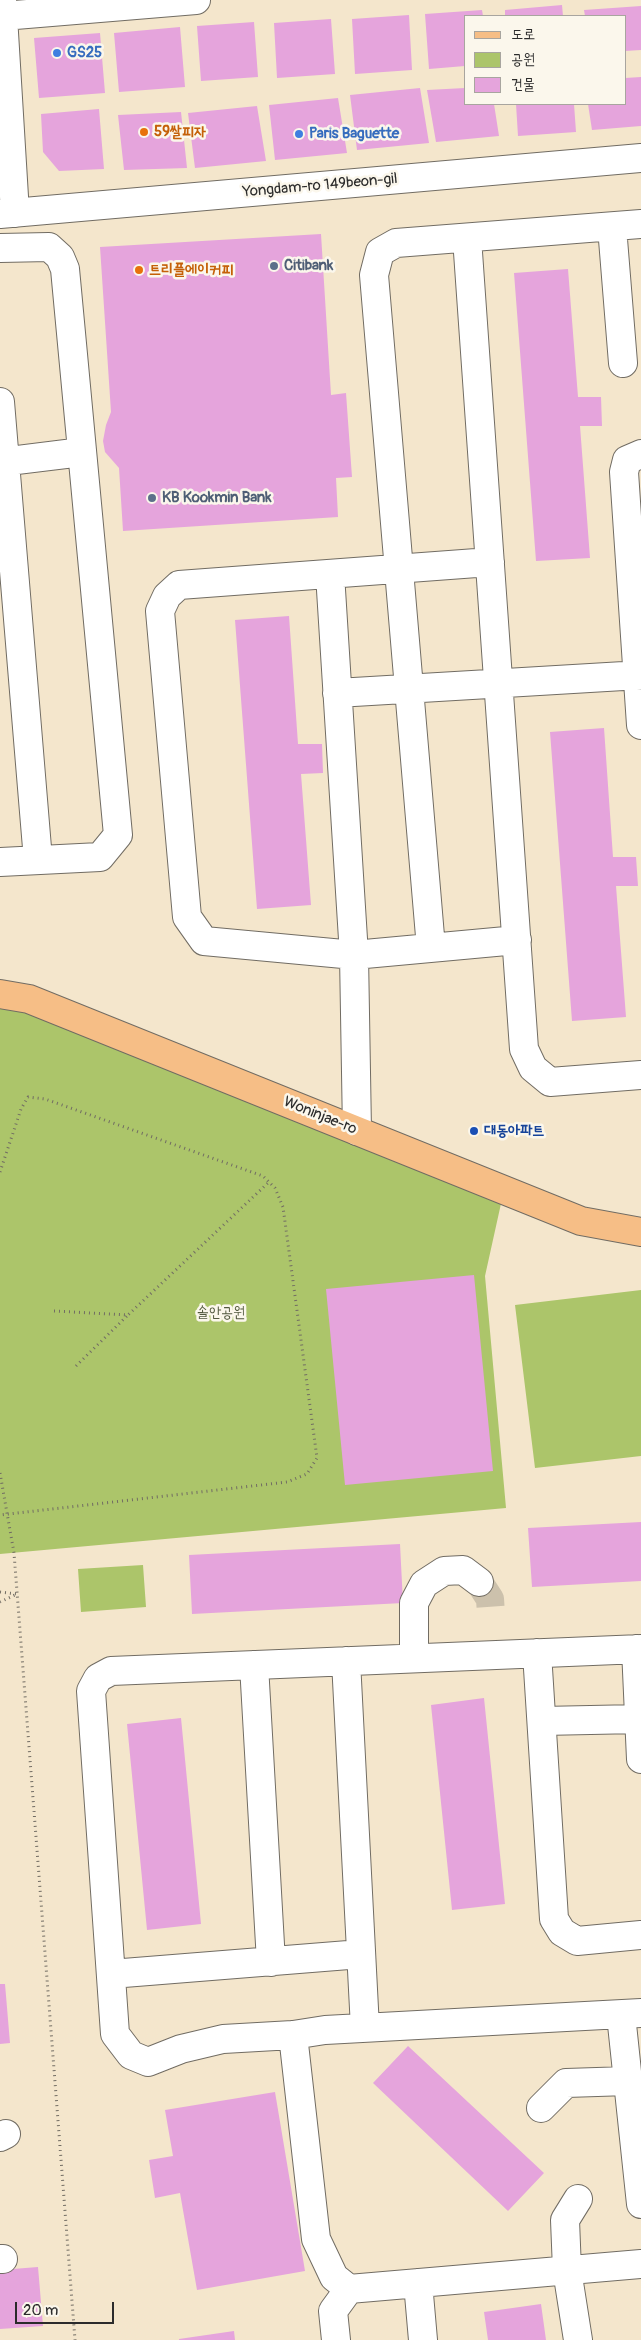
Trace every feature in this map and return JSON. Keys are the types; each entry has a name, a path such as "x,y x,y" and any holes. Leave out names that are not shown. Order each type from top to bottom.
{"main road":[{"name":"Woninjae-ro","path":"0,994 28,999 581,1221 641,1232"}],"street":[{"path":"8,213 2,8 196,0"},
{"name":"Yongdam-ro 149beon-gil","path":"8,213 641,158"},
{"path":"431,948 374,275 380,252 396,243 641,224"},
{"path":"612,227 623,363"},
{"path":"467,238 524,1049 533,1068 550,1082 641,1075"},
{"path":"0,248 49,247 60,257 65,269 118,836 100,856 0,862"},
{"path":"0,402 2,462 38,860"},
{"path":"2,462 82,452"},
{"path":"641,454 627,460 624,472 641,724"},
{"path":"490,562 179,585 167,596 160,611 187,917 204,941 354,954 517,940"},
{"path":"330,574 354,954 358,1130"},
{"path":"337,693 639,675"},
{"path":"414,1658 414,1603 424,1584 444,1571 463,1570 479,1582"},
{"path":"641,1759 639,1649 111,1671 98,1678 91,1691 115,2034 131,2055 148,2062 181,2049 223,2039 292,2036 325,2030 631,2014 628,2081 641,2204"},
{"path":"537,1653 554,1919 562,1932 577,1941 641,1935"},
{"path":"346,1661 366,2028"},
{"path":"254,1665 271,1962"},
{"path":"542,1721 639,1719"},
{"path":"111,1974 361,1954"},
{"path":"292,2036 316,2239 334,2277 349,2289 641,2264"},
{"path":"541,2108 566,2083 628,2081"},
{"path":"578,2199 565,2220 567,2270 578,2340"},
{"path":"418,2283 424,2340"},
{"path":"336,2340 333,2311 349,2289"}],"path":[{"path":"0,1172 21,1109 28,1097 45,1099 263,1176 276,1188 283,1207 317,1458 307,1474 287,1482 0,1515"},
{"path":"76,1366 269,1182"},
{"path":"54,1311 128,1315"},
{"path":"0,1473 14,1553 75,2340"},
{"path":"0,1497 5,1500"},
{"path":"0,1592 17,1594"},
{"path":"0,1602 17,1594"}],"green space":[{"name":"솔안공원","path":"0,994 504,1190 485,1276 506,1508 0,1554"},
{"path":"641,1290 641,1456 535,1468 515,1305"},
{"path":"143,1565 146,1607 81,1612 78,1569"}],"building":[{"path":"562,5 563,15 505,15 505,10"},
{"path":"641,6 641,50 626,51 626,15 585,15 584,10"},
{"path":"482,10 483,15 463,15 463,66 429,69 425,14"},
{"path":"409,15 412,70 355,74 352,19"},
{"path":"331,19 335,74 277,78 274,23"},
{"path":"254,22 258,77 201,81 197,26"},
{"path":"180,27 185,87 119,92 114,33"},
{"path":"100,33 105,93 39,98 34,38"},
{"path":"641,77 641,126 592,130 588,105 626,105 626,78"},
{"path":"420,88 429,143 357,150 350,95"},
{"path":"463,88 463,105 494,105 499,136 436,142 427,90"},
{"path":"338,98 347,153 275,160 269,105"},
{"path":"516,105 574,105 576,132 518,136"},
{"path":"257,106 266,161 195,168 188,113"},
{"path":"99,109 104,169 59,171 43,152 41,114"},
{"path":"181,112 187,168 124,170 118,115"},
{"path":"321,234 331,395 346,393 352,477 336,478 338,517 123,531 119,468 105,452 103,441 111,412 100,247"},
{"path":"568,269 578,397 601,397 602,426 580,426 590,558 536,561 514,273"},
{"path":"289,616 298,744 322,744 323,773 301,774 311,905 257,909 235,620"},
{"path":"604,728 613,857 636,857 638,886 616,886 626,1017 572,1021 550,732"},
{"path":"474,1275 493,1471 345,1485 326,1289"},
{"path":"641,1522 641,1581 532,1587 528,1528"},
{"path":"400,1544 403,1603 192,1614 189,1555"},
{"path":"484,1698 505,1904 452,1910 431,1705"},
{"path":"181,1718 201,1924 147,1930 127,1724"},
{"path":"0,1984 5,1984 10,2043 0,2044"},
{"path":"408,2046 544,2173 508,2211 373,2083"},
{"path":"275,2092 305,2271 197,2290 180,2193 155,2198 149,2160 173,2156 165,2110"},
{"path":"38,2267 43,2326 0,2329 0,2270"},
{"path":"541,2304 546,2340 488,2340 484,2312"},
{"path":"234,2331 235,2340 179,2340 179,2339"}],"tunnel":[{"path":"479,1582 490,1599 491,1614"}],"place":[{"name":"GS25","path":"57,53"},
{"name":"59쌀피자","path":"144,132"},
{"name":"Paris Baguette","path":"299,134"},
{"name":"Citibank","path":"274,266"},
{"name":"트리플에이커피","path":"139,270"},
{"name":"KB Kookmin Bank","path":"152,498"},
{"name":"대동아파트","path":"474,1131"}]}
